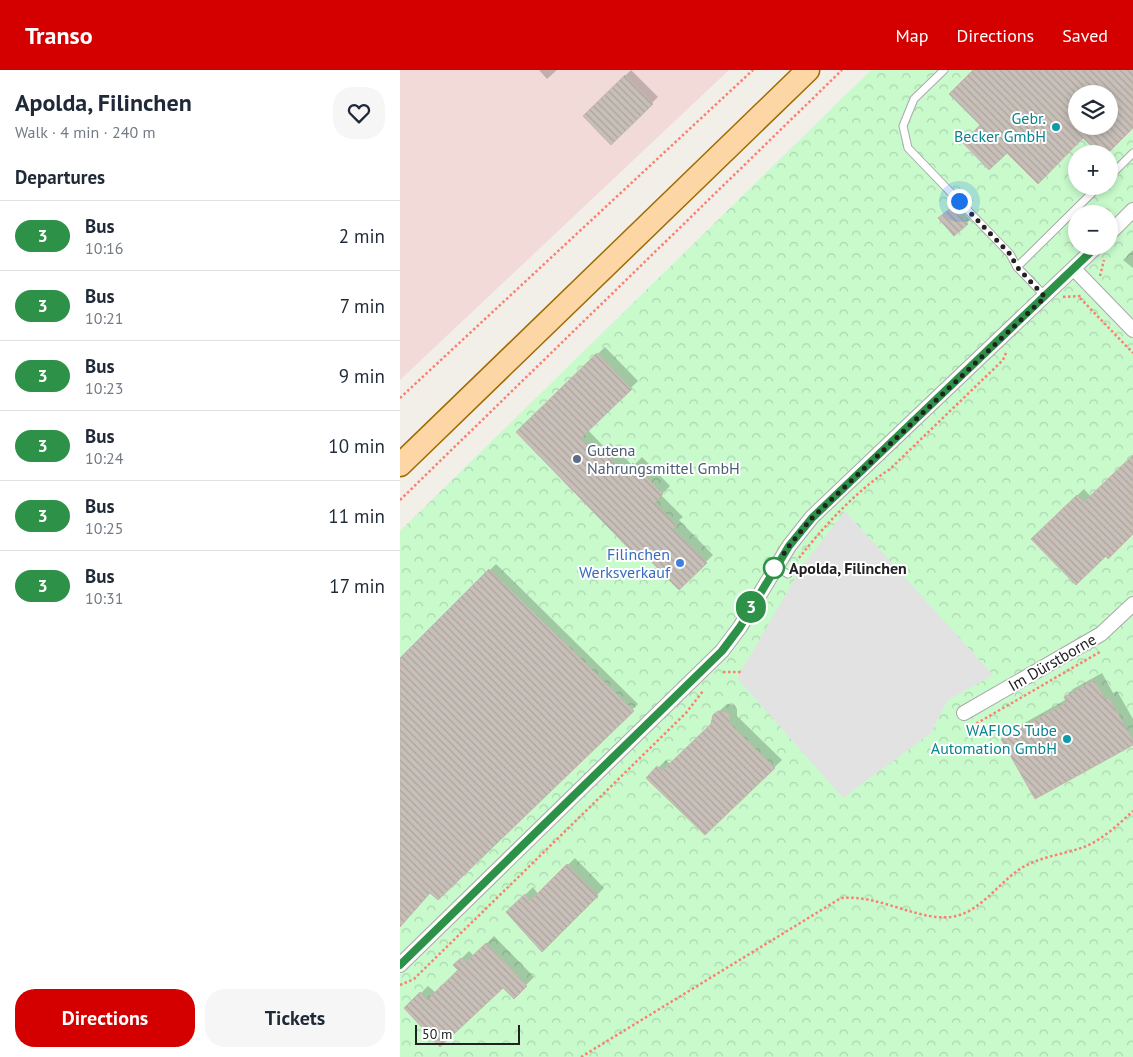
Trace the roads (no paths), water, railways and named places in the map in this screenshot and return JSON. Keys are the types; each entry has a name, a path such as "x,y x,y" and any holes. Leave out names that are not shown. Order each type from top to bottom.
{"main road":[{"path":"400,465 808,70"}],"street":[{"path":"1118,225 1133,210"},
{"path":"400,965 722,651 740,627 774,567 812,518 1050,300 1074,269 1095,255"},
{"path":"1074,269 1133,330"},
{"name":"Im Dürstborne","path":"964,713 1101,634 1133,604"}],"lane":[{"path":"944,70 914,99 903,126 908,148 1010,254 1017,267 1050,300"},
{"path":"1118,168 1133,153"},
{"path":"1017,267 1090,195"},
{"path":"774,567 788,574"}],"place":[{"name":"Gebr. Becker GmbH","path":"1056,127"},
{"name":"Gutena Nahrungsmittel GmbH","path":"577,459"},
{"name":"Filinchen Werksverkauf","path":"680,563"},
{"name":"Apolda, Filinchen","path":"774,568"},
{"name":"WAFIOS Tube Automation GmbH","path":"1067,739"}]}
